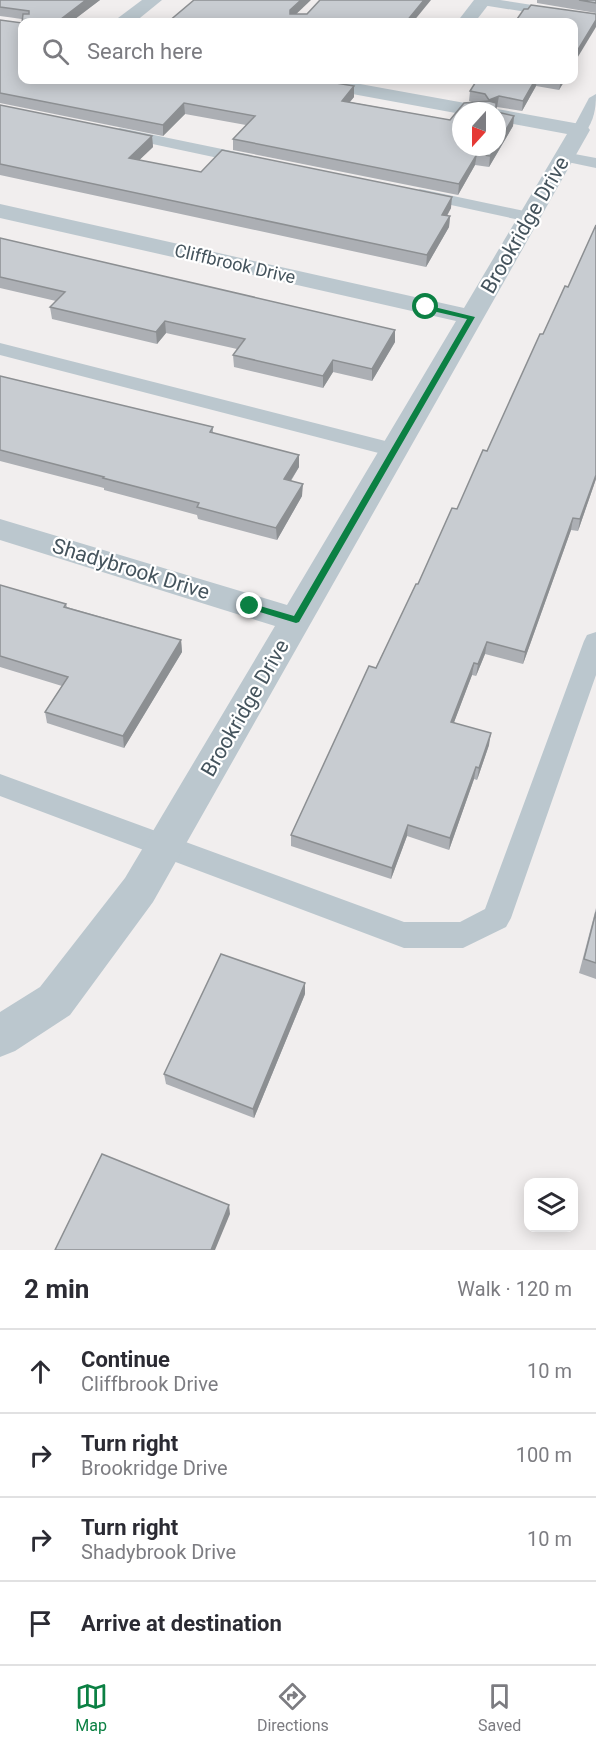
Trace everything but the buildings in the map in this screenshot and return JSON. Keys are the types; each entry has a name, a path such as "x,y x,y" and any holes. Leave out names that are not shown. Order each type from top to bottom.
{"street":[{"path":"129,18 153,0"},
{"path":"469,18 483,1"},
{"path":"331,84 452,106"},
{"path":"408,98 420,84"},
{"path":"506,118 572,143"},
{"name":"Brookridge Drive","path":"0,1036 55,1001 139,890 572,143"},
{"name":"Cliffbrook Drive","path":"0,211 471,317"},
{"name":"Shadybrook Drive","path":"0,529 296,620"}],"lane":[{"path":"483,1 596,19"},
{"path":"596,98 572,143 596,163"},
{"path":"104,130 265,163"},
{"path":"403,191 529,217"},
{"path":"0,349 394,450"},
{"path":"0,785 404,935 463,934 496,918 596,641"}],"route":[{"path":"250,606 296,620 471,317 426,307"}]}
